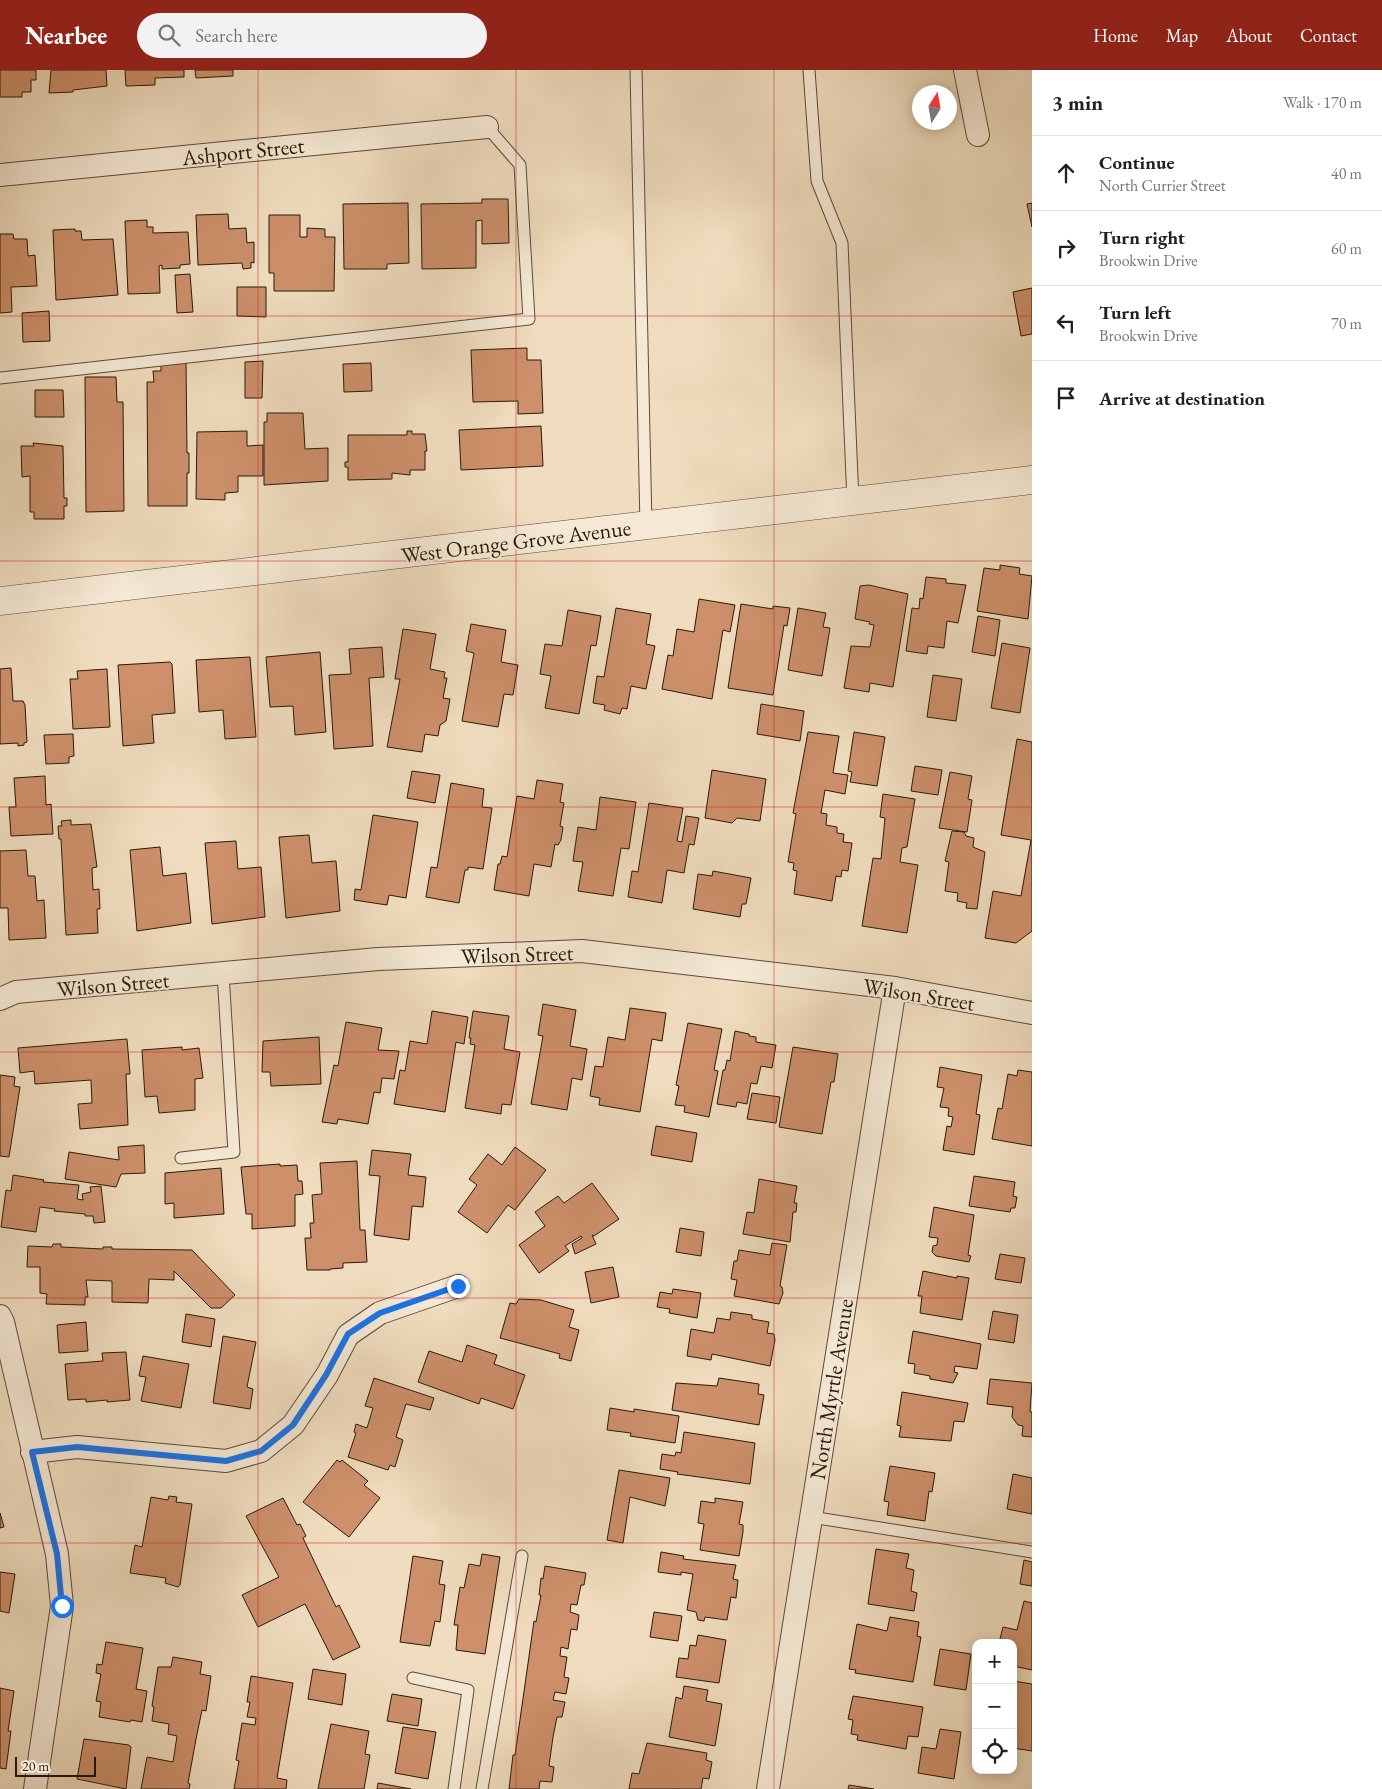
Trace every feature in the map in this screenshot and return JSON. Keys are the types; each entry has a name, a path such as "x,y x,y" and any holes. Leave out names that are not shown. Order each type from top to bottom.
{"street":[{"path":"965,70 978,134"},
{"name":"Ashport Street","path":"0,175 487,127"},
{"name":"West Orange Grove Avenue","path":"0,601 1032,480"},
{"name":"Wilson Street","path":"0,999 16,992 378,959 582,951 895,988 1032,1013"},
{"name":"North Myrtle Avenue","path":"768,1789 895,988"},
{"path":"32,1452 77,1447 226,1461 261,1451 293,1425 326,1375 348,1334 380,1313 458,1286"},
{"path":"0,1316 3,1322 57,1554 62,1606 35,1789"}],"lane":[{"path":"636,70 646,526"},
{"path":"809,70 817,181 842,243 854,501"},
{"path":"0,378 529,319 520,165 487,127"},
{"path":"181,1158 234,1152 222,974"},
{"path":"811,1516 1032,1552"},
{"path":"482,1789 522,1556"},
{"path":"413,1678 468,1690 454,1789"}],"building":[{"path":"0,70 36,70 36,80 31,80 31,92 22,92 22,97 0,97"},
{"path":"51,70 106,70 107,86 73,90 73,92 49,93"},
{"path":"125,70 184,70 184,77 155,78 155,85 126,86"},
{"path":"195,70 233,70 233,76 196,78"},
{"path":"482,199 508,199 509,243 482,244 482,220 476,221 476,268 422,269 421,204 482,203"},
{"path":"408,203 409,263 387,264 387,269 344,269 343,204"},
{"path":"1032,203 1032,227 1027,204"},
{"path":"228,214 229,229 246,228 247,243 254,242 254,263 251,262 251,268 243,269 242,263 198,265 196,215"},
{"path":"269,215 300,215 300,237 307,237 307,228 325,229 325,237 335,237 334,291 274,291 274,273 269,273"},
{"path":"147,220 147,227 153,227 153,233 188,232 190,264 180,265 180,268 162,269 162,265 159,266 160,293 128,294 125,221"},
{"path":"75,229 75,231 81,231 82,240 113,239 118,295 56,300 53,230"},
{"path":"0,234 13,234 14,239 27,239 28,256 35,255 37,286 11,287 12,312 0,313"},
{"path":"190,274 193,312 177,313 175,275"},
{"path":"237,287 266,287 266,317 237,316"},
{"path":"1032,288 1032,334 1021,336 1013,292"},
{"path":"49,311 50,341 23,342 22,313"},
{"path":"527,348 527,360 541,360 543,413 518,414 518,401 473,402 471,350"},
{"path":"161,361 186,361 187,453 189,453 187,506 148,506 147,382 154,382 153,371 161,371"},
{"path":"263,361 262,398 245,398 245,362"},
{"path":"371,363 372,391 344,392 343,364"},
{"path":"85,377 116,377 117,402 123,402 124,511 86,512"},
{"path":"35,390 63,390 64,417 35,417"},
{"path":"267,413 303,413 305,449 328,448 328,481 264,485 264,422 267,422"},
{"path":"541,426 543,466 461,470 459,430"},
{"path":"247,431 247,446 263,445 263,476 238,476 238,492 225,493 225,500 196,499 197,432"},
{"path":"407,431 412,431 412,434 425,434 427,451 425,451 425,470 410,470 410,475 392,473 392,479 348,480 348,467 345,467 345,462 348,462 348,435 407,435"},
{"path":"33,443 63,446 64,498 67,498 67,506 64,506 64,519 34,519 34,512 30,512 30,476 22,477 21,446 34,446"},
{"path":"1000,565 1020,568 1019,574 1032,576 1028,619 977,611 984,568 1000,570"},
{"path":"926,577 946,579 946,583 966,585 958,623 947,621 944,648 928,646 927,654 906,651 912,608 919,609 920,598 923,599"},
{"path":"869,585 908,594 893,687 870,683 869,692 844,688 851,646 870,647 874,625 869,624 870,622 855,619 860,586"},
{"path":"699,599 735,605 730,632 723,630 712,699 662,689 668,655 673,656 677,629 694,632"},
{"path":"741,604 773,609 773,606 790,608 787,626 784,625 773,695 728,688"},
{"path":"616,608 651,614 646,644 655,646 646,689 631,686 627,709 622,708 620,714 604,710 605,705 593,703 597,676 604,677"},
{"path":"798,608 826,613 823,627 830,628 822,676 788,670"},
{"path":"568,610 601,616 596,646 591,645 579,714 545,708 551,676 540,674 545,644 562,646"},
{"path":"978,616 1000,620 995,656 972,652"},
{"path":"471,624 506,630 501,662 518,665 513,695 504,694 498,727 462,721 474,653 466,651"},
{"path":"403,629 436,634 430,669 445,672 444,678 447,678 443,698 450,699 446,721 440,725 438,736 425,734 422,752 387,747 400,679 395,679"},
{"path":"1002,643 1030,648 1020,713 991,708"},
{"path":"382,647 384,677 369,678 373,746 334,749 329,675 351,674 349,649"},
{"path":"320,652 326,732 295,735 293,706 270,707 266,657"},
{"path":"250,657 256,737 225,739 223,710 199,712 196,660"},
{"path":"170,662 172,664 175,713 152,715 154,743 123,746 118,665"},
{"path":"11,668 13,701 23,701 25,705 27,742 24,745 18,746 18,743 0,744 0,669"},
{"path":"107,669 110,727 73,729 70,679 78,679 77,671"},
{"path":"933,675 962,679 956,721 927,717"},
{"path":"761,704 804,711 800,741 757,734"},
{"path":"808,732 839,736 833,773 848,775 845,794 825,790 821,813 827,814 826,825 837,827 837,833 844,834 843,842 852,843 848,871 842,870 841,877 836,876 832,901 794,894 797,871 793,870 794,863 788,862 796,814 793,813"},
{"path":"854,732 885,737 877,786 850,782 852,772 848,771"},
{"path":"73,734 74,756 69,757 69,763 46,764 44,735"},
{"path":"1017,739 1032,742 1032,931 1016,943 985,938 993,891 1021,896 1031,840 1001,835"},
{"path":"915,766 942,770 938,795 911,791"},
{"path":"712,770 766,779 760,821 737,818 732,823 705,818"},
{"path":"412,771 440,775 435,803 407,798"},
{"path":"950,772 972,776 968,799 972,800 967,832 939,828"},
{"path":"45,776 46,805 51,804 53,834 11,836 9,807 16,807 14,778"},
{"path":"537,780 563,784 560,802 564,803 560,826 563,827 561,840 558,845 555,844 551,867 534,864 529,896 494,890 498,864 500,864 502,856 507,857 517,796 534,799"},
{"path":"451,783 484,789 482,807 492,808 483,869 468,867 468,870 465,870 459,903 426,897 431,867 437,868"},
{"path":"883,794 915,799 907,847 902,848 900,862 918,865 907,933 862,926 873,858 881,859 885,818 880,817"},
{"path":"600,797 636,802 629,849 621,848 613,896 578,891 583,862 573,861 578,827 596,830"},
{"path":"649,803 683,808 677,841 682,842 686,816 699,818 694,845 689,844 684,873 667,870 662,903 628,897 632,871 638,872"},
{"path":"373,815 418,822 406,898 389,895 387,905 354,900 355,889 361,890"},
{"path":"71,820 71,825 91,824 97,867 92,868 93,890 99,889 100,909 97,909 98,933 66,935 61,839 59,839 58,826 62,826 61,821"},
{"path":"952,831 964,832 966,836 974,838 973,847 985,852 977,909 966,908 967,903 957,901 958,893 945,891 949,862 945,861"},
{"path":"309,835 312,863 336,861 340,911 286,918 279,837"},
{"path":"236,841 238,869 261,867 265,917 212,924 205,843"},
{"path":"160,847 163,876 186,873 191,923 137,931 130,850"},
{"path":"26,850 28,876 35,876 37,901 44,900 46,938 9,940 8,908 0,908 0,851"},
{"path":"713,871 751,878 746,904 742,904 740,917 693,909 698,874 712,876"},
{"path":"543,1004 576,1010 570,1046 587,1049 582,1080 572,1078 567,1110 531,1104 543,1036 538,1035"},
{"path":"630,1008 666,1013 662,1041 652,1039 640,1112 599,1105 600,1098 590,1096 595,1066 603,1067 608,1037 625,1040"},
{"path":"432,1011 468,1017 464,1044 456,1042 445,1112 394,1104 400,1070 405,1071 410,1041 427,1044"},
{"path":"473,1011 509,1016 504,1049 520,1052 511,1105 502,1104 501,1114 465,1108 475,1045 470,1044 471,1038 469,1038"},
{"path":"346,1022 382,1028 378,1050 399,1051 394,1079 382,1078 380,1093 374,1092 368,1124 338,1119 337,1124 322,1122 334,1065 338,1066"},
{"path":"688,1023 722,1029 714,1070 718,1071 709,1117 684,1112 685,1106 675,1105 679,1086 676,1085"},
{"path":"735,1031 756,1037 756,1042 776,1045 772,1068 761,1066 757,1084 751,1083 747,1104 737,1102 736,1107 717,1104 723,1070 725,1070 727,1060 730,1061"},
{"path":"319,1037 321,1084 271,1086 270,1072 262,1072 263,1041"},
{"path":"127,1039 130,1074 126,1074 128,1125 80,1129 78,1104 92,1103 91,1080 35,1084 34,1071 20,1073 18,1048"},
{"path":"182,1047 182,1050 199,1048 203,1078 195,1079 195,1110 159,1113 157,1096 145,1097 142,1050"},
{"path":"793,1047 838,1054 834,1082 831,1082 822,1134 779,1127"},
{"path":"940,1067 982,1075 976,1114 980,1115 974,1155 943,1150 947,1126 951,1127 953,1117 948,1116 949,1108 940,1107 944,1088 937,1087"},
{"path":"1018,1070 1032,1072 1032,1146 992,1139 998,1108 1002,1109 1008,1074 1017,1076"},
{"path":"0,1075 15,1077 14,1086 20,1087 9,1157 0,1156"},
{"path":"752,1093 780,1097 776,1123 747,1119"},
{"path":"656,1126 697,1133 692,1162 651,1155"},
{"path":"144,1145 145,1173 121,1174 116,1187 65,1179 69,1152 119,1160 118,1147"},
{"path":"515,1147 546,1170 515,1210 508,1205 487,1233 458,1212 477,1185 469,1179 488,1154 502,1165"},
{"path":"372,1150 411,1154 408,1175 426,1177 423,1207 412,1206 409,1240 374,1235 380,1176 369,1175"},
{"path":"357,1161 360,1230 365,1230 367,1262 343,1263 343,1268 330,1270 307,1270 305,1238 311,1238 310,1223 314,1223 312,1195 322,1194 320,1163"},
{"path":"280,1164 280,1166 297,1165 298,1181 302,1181 303,1194 295,1195 295,1226 252,1229 252,1214 246,1214 241,1167"},
{"path":"221,1168 224,1214 174,1218 174,1203 165,1204 165,1173"},
{"path":"13,1175 44,1180 43,1182 79,1185 77,1199 83,1200 82,1194 91,1192 90,1187 101,1186 105,1222 94,1223 93,1216 54,1211 55,1209 40,1207 36,1232 1,1227 6,1190 11,1191"},
{"path":"974,1176 1015,1182 1013,1196 1017,1197 1015,1208 1011,1208 1010,1212 969,1206"},
{"path":"759,1179 797,1186 794,1203 797,1203 796,1212 793,1212 790,1242 743,1234 747,1212 754,1213"},
{"path":"592,1183 619,1219 594,1236 592,1235 596,1244 575,1254 572,1244 582,1238 581,1236 565,1246 569,1251 539,1273 519,1245 545,1226 535,1212 558,1196 564,1203"},
{"path":"934,1207 974,1215 968,1255 971,1256 969,1262 936,1256 932,1252 933,1246 937,1245 938,1238 929,1237"},
{"path":"680,1228 704,1232 701,1256 676,1252"},
{"path":"772,1243 787,1245 780,1286 783,1293 779,1304 734,1296 737,1280 731,1279 734,1261 737,1261 739,1250 770,1255"},
{"path":"53,1244 61,1244 61,1247 103,1249 103,1247 112,1247 112,1249 192,1250 235,1295 221,1308 211,1308 174,1271 174,1280 149,1279 148,1303 112,1302 112,1281 86,1280 88,1297 85,1297 85,1305 46,1304 47,1294 40,1293 40,1267 27,1267 28,1246 52,1247"},
{"path":"1000,1254 1025,1258 1021,1283 995,1279"},
{"path":"613,1267 619,1297 591,1303 585,1272"},
{"path":"923,1271 957,1278 957,1276 969,1278 962,1320 920,1313 922,1296 918,1296"},
{"path":"673,1289 701,1293 697,1318 669,1313 670,1309 657,1307 660,1292 672,1294"},
{"path":"519,1299 541,1300 574,1310 569,1327 579,1330 571,1361 559,1358 560,1354 500,1338 510,1303 516,1304"},
{"path":"993,1311 1018,1315 1014,1343 988,1339"},
{"path":"731,1312 752,1315 752,1319 769,1322 767,1333 774,1334 775,1340 770,1366 712,1354 711,1360 687,1356 691,1329 714,1333 717,1318 730,1320"},
{"path":"186,1314 215,1319 211,1347 182,1342"},
{"path":"86,1322 88,1351 59,1353 57,1325"},
{"path":"913,1331 981,1344 977,1369 955,1366 954,1372 958,1373 953,1383 930,1379 930,1376 914,1373 915,1364 908,1363"},
{"path":"223,1336 256,1342 247,1387 253,1389 250,1409 213,1403"},
{"path":"467,1345 497,1355 494,1364 525,1375 513,1409 481,1398 479,1404 418,1382 429,1351 462,1362"},
{"path":"126,1352 130,1400 86,1402 86,1399 68,1400 65,1364 103,1361 102,1353"},
{"path":"143,1356 189,1364 181,1408 141,1401 146,1377 139,1376"},
{"path":"374,1378 434,1398 430,1410 406,1404 396,1437 403,1440 395,1467 390,1465 388,1470 348,1457 356,1433 354,1432 356,1424 367,1428 373,1408 365,1406"},
{"path":"719,1378 759,1384 758,1394 764,1395 759,1425 672,1410 676,1383 717,1386"},
{"path":"990,1379 1032,1383 1030,1412 1032,1412 1032,1437 1022,1436 1023,1426 1018,1425 1012,1417 1013,1407 987,1404"},
{"path":"902,1392 968,1403 964,1422 954,1421 951,1441 899,1437 901,1426 897,1425"},
{"path":"610,1408 634,1412 634,1409 679,1416 675,1443 630,1436 631,1433 607,1430"},
{"path":"684,1432 755,1443 750,1484 677,1474 678,1472 660,1469 662,1454 675,1456 676,1452 681,1453"},
{"path":"337,1460 340,1462 342,1460 368,1481 364,1485 380,1498 349,1537 303,1502"},
{"path":"890,1466 935,1473 932,1492 929,1491 925,1521 887,1515 889,1502 884,1501"},
{"path":"619,1470 670,1478 665,1506 630,1497 623,1543 607,1540"},
{"path":"1013,1474 1032,1478 1032,1514 1007,1509"},
{"path":"169,1496 177,1497 176,1502 192,1504 180,1585 178,1587 165,1583 166,1578 130,1573 135,1545 142,1547 151,1497 168,1500"},
{"path":"283,1498 297,1525 300,1524 306,1536 303,1538 336,1607 339,1605 360,1647 333,1660 305,1604 258,1627 242,1595 279,1577 246,1516"},
{"path":"715,1498 743,1502 739,1524 743,1525 743,1532 739,1556 700,1550 704,1524 698,1523 701,1501 715,1503"},
{"path":"0,1513 4,1527 0,1528"},
{"path":"876,1549 909,1554 906,1568 914,1570 911,1591 917,1593 914,1611 868,1604"},
{"path":"661,1552 684,1556 683,1559 736,1565 733,1579 738,1580 736,1598 731,1597 727,1620 705,1617 704,1621 698,1620 696,1612 687,1610 693,1574 681,1572 681,1575 658,1572"},
{"path":"482,1554 500,1557 485,1654 456,1650 458,1625 454,1625 460,1587 464,1588 469,1564 480,1566"},
{"path":"413,1556 443,1561 439,1584 445,1585 440,1622 435,1621 430,1646 400,1642"},
{"path":"1024,1560 1032,1562 1032,1586 1020,1584"},
{"path":"545,1566 586,1573 584,1585 581,1585 577,1605 571,1604 570,1612 579,1615 577,1630 571,1629 568,1649 561,1647 560,1656 567,1657 564,1677 569,1678 566,1694 555,1692 553,1700 565,1702 562,1717 557,1717 553,1737 549,1766 554,1767 552,1782 540,1781 539,1789 509,1789 534,1621 536,1622 541,1595 539,1595 541,1578 543,1579"},
{"path":"0,1572 15,1574 9,1613 0,1611"},
{"path":"1024,1601 1032,1603 1032,1670 1017,1667 1017,1639 1000,1639 1003,1627 1017,1630"},
{"path":"654,1612 682,1616 678,1641 650,1637"},
{"path":"890,1617 919,1622 917,1636 921,1637 913,1682 855,1673 856,1670 849,1669 857,1624 887,1631"},
{"path":"698,1635 726,1640 719,1683 676,1677 679,1658 688,1659 690,1645 696,1646"},
{"path":"106,1642 143,1648 136,1689 147,1691 142,1722 99,1717 101,1702 96,1701 101,1674 96,1673 97,1664 102,1665"},
{"path":"940,1649 971,1654 966,1690 934,1685"},
{"path":"173,1657 202,1662 200,1674 211,1676 206,1711 202,1710 196,1739 188,1783 190,1784 189,1789 141,1789 147,1757 173,1762 177,1736 168,1734 169,1724 152,1721 154,1707 152,1706 158,1667 171,1667"},
{"path":"313,1669 346,1674 342,1705 308,1699"},
{"path":"251,1676 293,1683 277,1778 287,1780 286,1789 234,1789 239,1761 236,1760 242,1723 255,1725 256,1718 247,1717 250,1702 247,1702"},
{"path":"1017,1682 1032,1684 1032,1751 1017,1749"},
{"path":"684,1686 708,1690 706,1701 722,1704 715,1746 669,1737 676,1697 682,1699"},
{"path":"0,1688 14,1691 8,1731 11,1731 6,1769 0,1768"},
{"path":"392,1694 422,1699 418,1726 387,1721"},
{"path":"853,1696 923,1707 918,1737 908,1736 906,1749 857,1740 858,1735 851,1734 853,1720 848,1719"},
{"path":"331,1724 369,1731 365,1754 370,1755 364,1789 318,1789"},
{"path":"403,1727 436,1732 428,1779 395,1773"},
{"path":"940,1729 961,1732 954,1779 918,1773 922,1747 936,1749"},
{"path":"84,1739 129,1745 131,1747 126,1789 77,1779"},
{"path":"647,1743 707,1753 706,1760 712,1762 709,1779 703,1778 701,1789 629,1789 632,1773 639,1774"},
{"path":"378,1783 411,1789 377,1789"},
{"path":"849,1785 874,1789 848,1789"}],"route":[{"path":"62,1606 57,1554 32,1452 77,1447 226,1461 261,1451 293,1425 326,1375 348,1334 380,1313 458,1286"}]}
